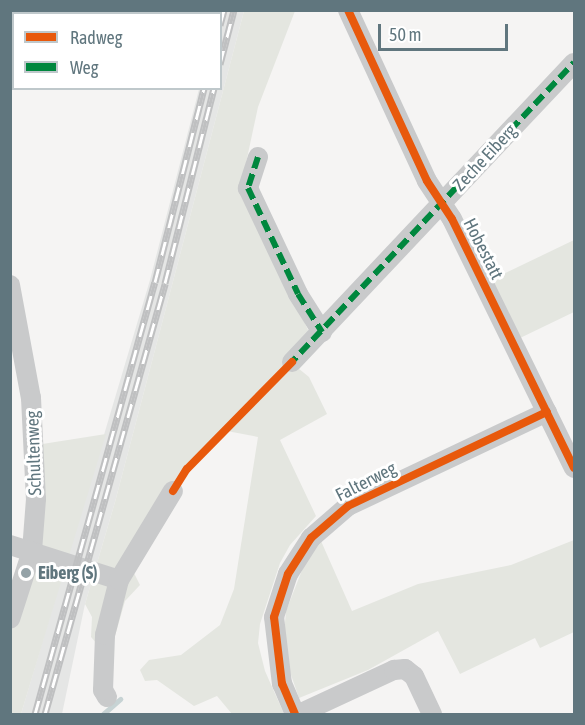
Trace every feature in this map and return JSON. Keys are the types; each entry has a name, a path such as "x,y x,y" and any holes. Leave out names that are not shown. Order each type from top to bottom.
{"street":[{"name":"Hobestatt","path":"348,10 441,205 574,468"},
{"name":"Zeche Eiberg","path":"292,362 574,63"},
{"path":"258,157 248,188 298,294 322,332"},
{"name":"Schultenweg","path":"10,285 35,433 36,498 32,551 10,619"},
{"name":"Falterweg","path":"432,714 414,676 405,669 394,670 297,714 282,684 274,617 288,574 311,538 348,506 547,412"},
{"path":"107,697 103,690 105,635 119,580 172,491"},
{"path":"10,545 119,580"}],"shaded area":[{"path":"244,11 115,502 85,604 62,714 21,714 150,280 199,90 222,90 222,12 218,12"},
{"path":"244,11 295,11 258,107 240,191 313,340 185,467 128,561 140,585 125,601 113,643 98,645 91,637 92,617 85,604 115,502"},
{"path":"574,240 574,312 518,339 491,280"},
{"path":"293,364 309,377 327,414 280,440 316,516 290,545 280,563 260,624 258,643 265,671 284,714 232,714 217,696 194,706 157,680 145,681 140,670 149,660 181,655 220,625 234,589 258,437 227,431"},
{"path":"106,434 21,714 11,714 10,620 27,573 36,445"},
{"path":"574,540 574,632 540,648 535,638 460,674 438,631 368,670 299,698 289,669 284,634 286,611 306,560 321,541 352,611 418,584 511,565"}],"waterway":[{"path":"103,714 120,699"}],"railway":[{"path":"222,18 224,10"},
{"path":"222,56 234,10"},
{"path":"35,714 155,282 203,90"},
{"path":"45,714 165,283 213,90"}],"marked path":[{"path":"288,366 574,63"},
{"path":"258,157 248,188 298,294 322,332"}],"cycle path":[{"path":"348,10 427,181 452,219 574,468"},
{"path":"173,491 187,469 292,362"},
{"path":"295,714 282,684 274,617 288,574 311,538 348,506 547,412"}],"place":[{"name":"Eiberg (S)","path":"26,573"}]}
